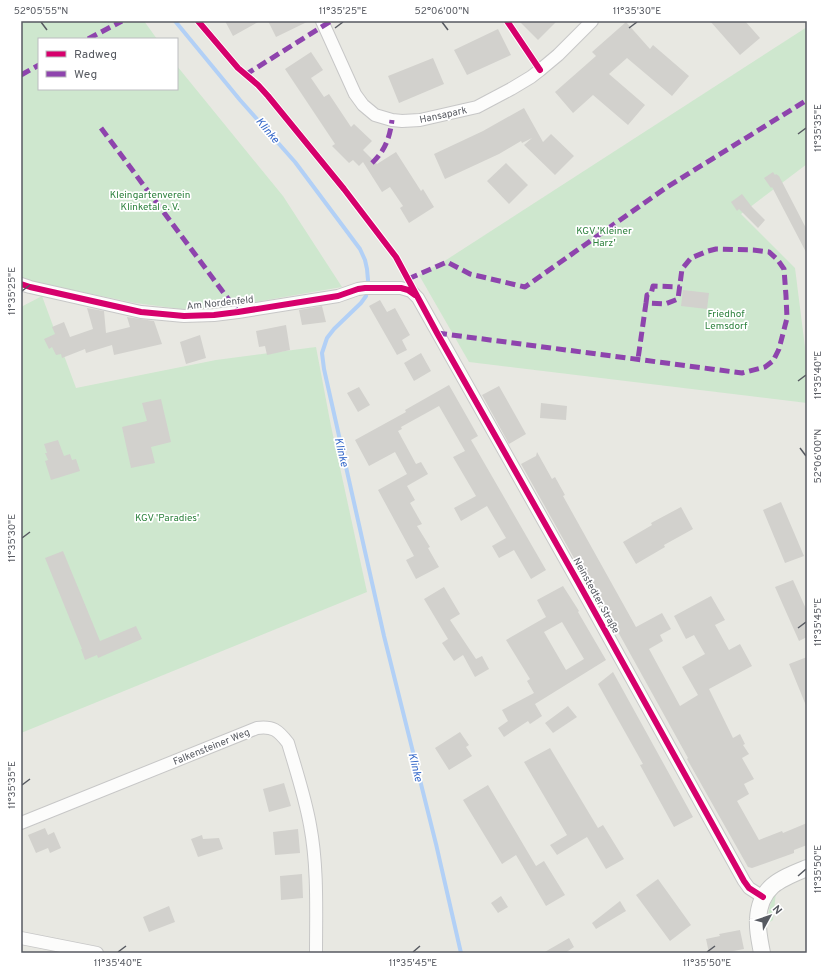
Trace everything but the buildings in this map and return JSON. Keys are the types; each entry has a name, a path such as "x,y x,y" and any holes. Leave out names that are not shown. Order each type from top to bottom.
{"street":[{"name":"Hansapark","path":"322,21 355,94 363,105 375,115 402,121 420,120 471,108 511,89 531,77 558,55 592,21"},
{"name":"Am Nordenfeld","path":"21,284 141,312 184,316 214,315 238,312 338,296 365,288 401,288 410,291 418,298"},
{"name":"Neinstedter Straße","path":"418,298 578,582 746,886 763,897"},
{"name":"Falkensteiner Weg","path":"21,823 257,728 268,727 279,732 288,743 310,826 316,906 316,953"},
{"path":"762,953 758,920 763,897 767,890 776,882 807,868"},
{"path":"21,938 76,951 98,953"}],"green space":[{"name":"Kleingartenverein Klinketal e. V.","path":"21,21 144,21 156,38 38,38 38,90 178,90 178,67 283,196 342,287 233,306 188,310 135,303 34,282 21,277"},
{"path":"807,27 807,164 741,214 795,268 807,363 807,403 469,362 419,275 443,262"},
{"name":"KGV 'Paradies'","path":"42,296 76,388 216,360 316,347 331,426 367,592 21,733 21,307"},
{"path":"776,892 773,920 768,923 768,914 772,899"}],"waterway":[{"name":"Klinke","path":"175,21 240,100 295,162 360,249 365,260 368,280 366,296 327,338 322,353 324,369 384,636 436,844 461,953"}],"marked path":[{"path":"90,38 122,21"},
{"path":"245,75 331,21"},
{"path":"21,75 38,66"},
{"path":"408,279 447,262 470,274 525,287 667,187 807,100"},
{"path":"372,163 384,149 390,132 392,120"},
{"path":"101,128 238,312"},
{"path":"437,333 742,373 765,367 773,361 779,349 787,318 784,269 777,259 769,252 753,250 716,249 691,258 682,269 678,299 665,304 646,303 638,359"},
{"path":"646,303 647,295 651,294 653,286 680,287"}],"cycle path":[{"path":"198,21 238,68 258,85 268,96 344,189 396,257 437,333 578,582 744,881 749,888 763,897"},
{"path":"507,21 540,70"},
{"path":"21,284 141,312 184,316 214,315 238,312 338,296 365,288 401,288 408,290 415,295"}],"park label":[{"name":"KGV 'Kleiner Harz'","path":"604,236"},
{"name":"Friedhof Lemsdorf","path":"726,318"}]}
